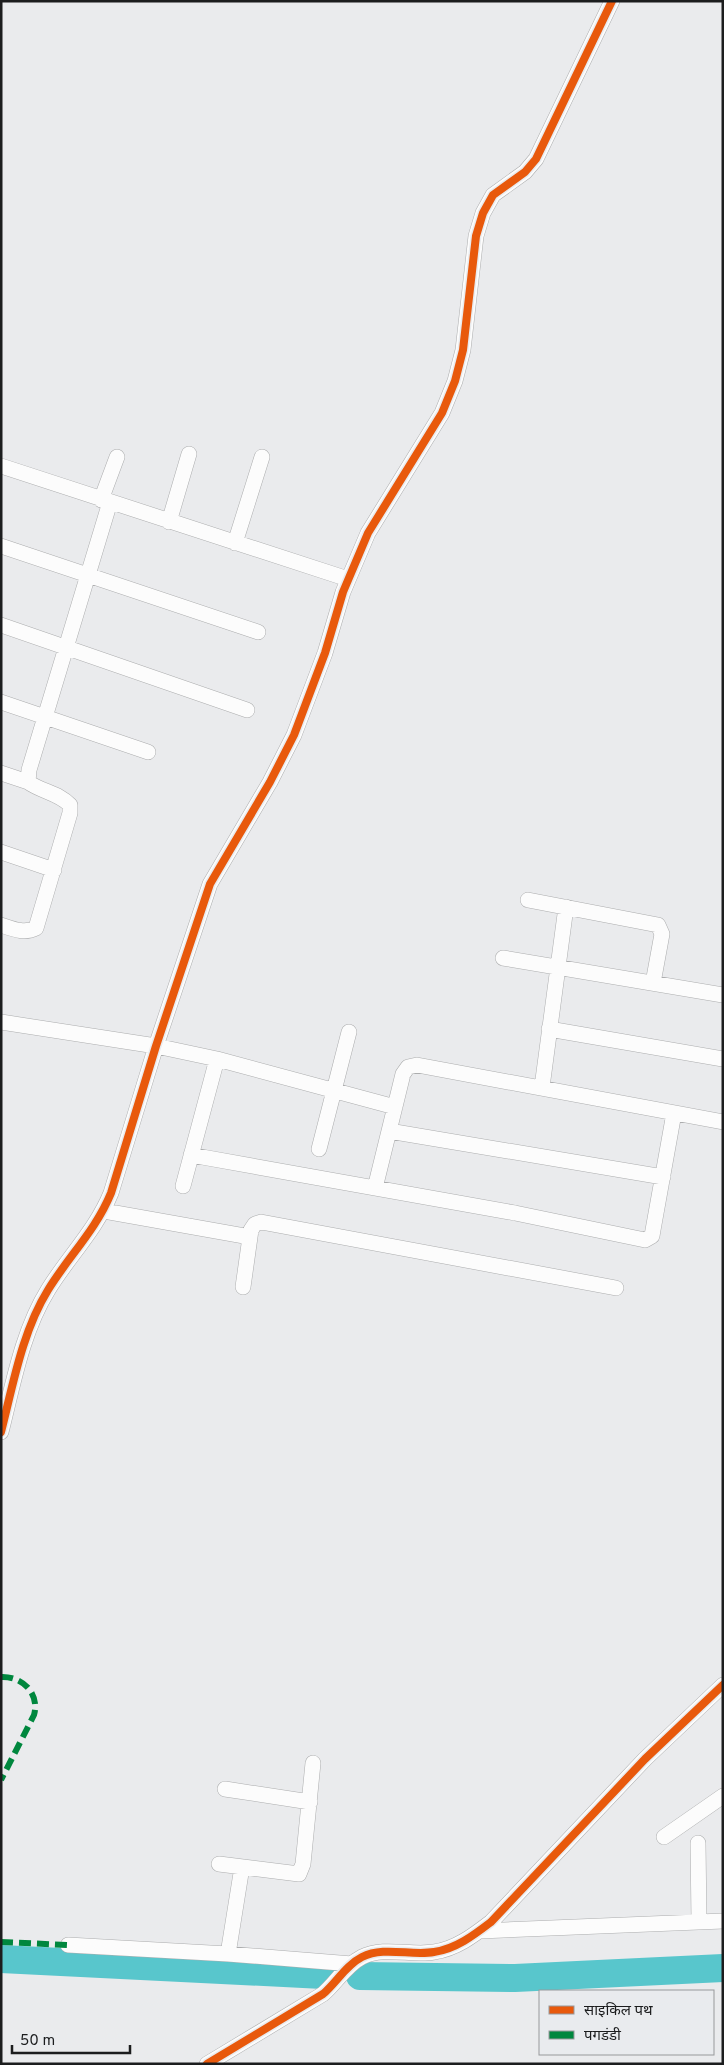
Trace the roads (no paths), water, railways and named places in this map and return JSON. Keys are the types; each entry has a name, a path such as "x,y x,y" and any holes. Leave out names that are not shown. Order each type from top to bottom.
{"street":[{"path":"1,1432 22,1354 40,1304 104,1211 111,1193 156,1046 210,884 270,782 294,735 325,653 348,579 368,533 442,413 455,381 463,350 476,236 483,213 493,195 524,172 536,159 612,1"},
{"path":"169,522 188,454"},
{"path":"28,782 29,770 44,717 89,576 117,457"},
{"path":"235,543 262,457"},
{"path":"1,466 348,579"},
{"path":"1,546 258,632"},
{"path":"1,625 246,710"},
{"path":"1,702 148,752"},
{"path":"1,773 28,782 35,787 64,799 70,805 70,813 36,928 29,932 1,925"},
{"path":"1,852 54,870"},
{"path":"528,900 658,925 662,934 653,983"},
{"path":"542,1087 566,907"},
{"path":"503,958 723,995"},
{"path":"1,1022 156,1046 217,1059 395,1107"},
{"path":"549,1029 723,1059"},
{"path":"319,1149 349,1032"},
{"path":"183,1186 217,1059"},
{"path":"375,1188 403,1074 408,1067 417,1065 723,1122"},
{"path":"191,1155 515,1213 646,1240 652,1236 674,1112"},
{"path":"389,1131 662,1177"},
{"path":"104,1211 250,1237"},
{"path":"243,1287 251,1230 255,1224 261,1222 616,1288"},
{"path":"207,2064 323,1994 336,1984 352,1964 363,1957 378,1953 434,1952 472,1937 498,1915 645,1759 723,1686"},
{"path":"218,1864 299,1874 303,1864 313,1763"},
{"path":"225,1789 310,1802"},
{"path":"664,1837 723,1796"},
{"path":"698,1843 699,1921"},
{"path":"228,1954 242,1867"},
{"path":"480,1931 723,1920"},
{"path":"68,1945 228,1954 352,1964"}],"waterway":[{"path":"1,1959 323,1975"},
{"path":"360,1976 515,1978 723,1968"}]}
